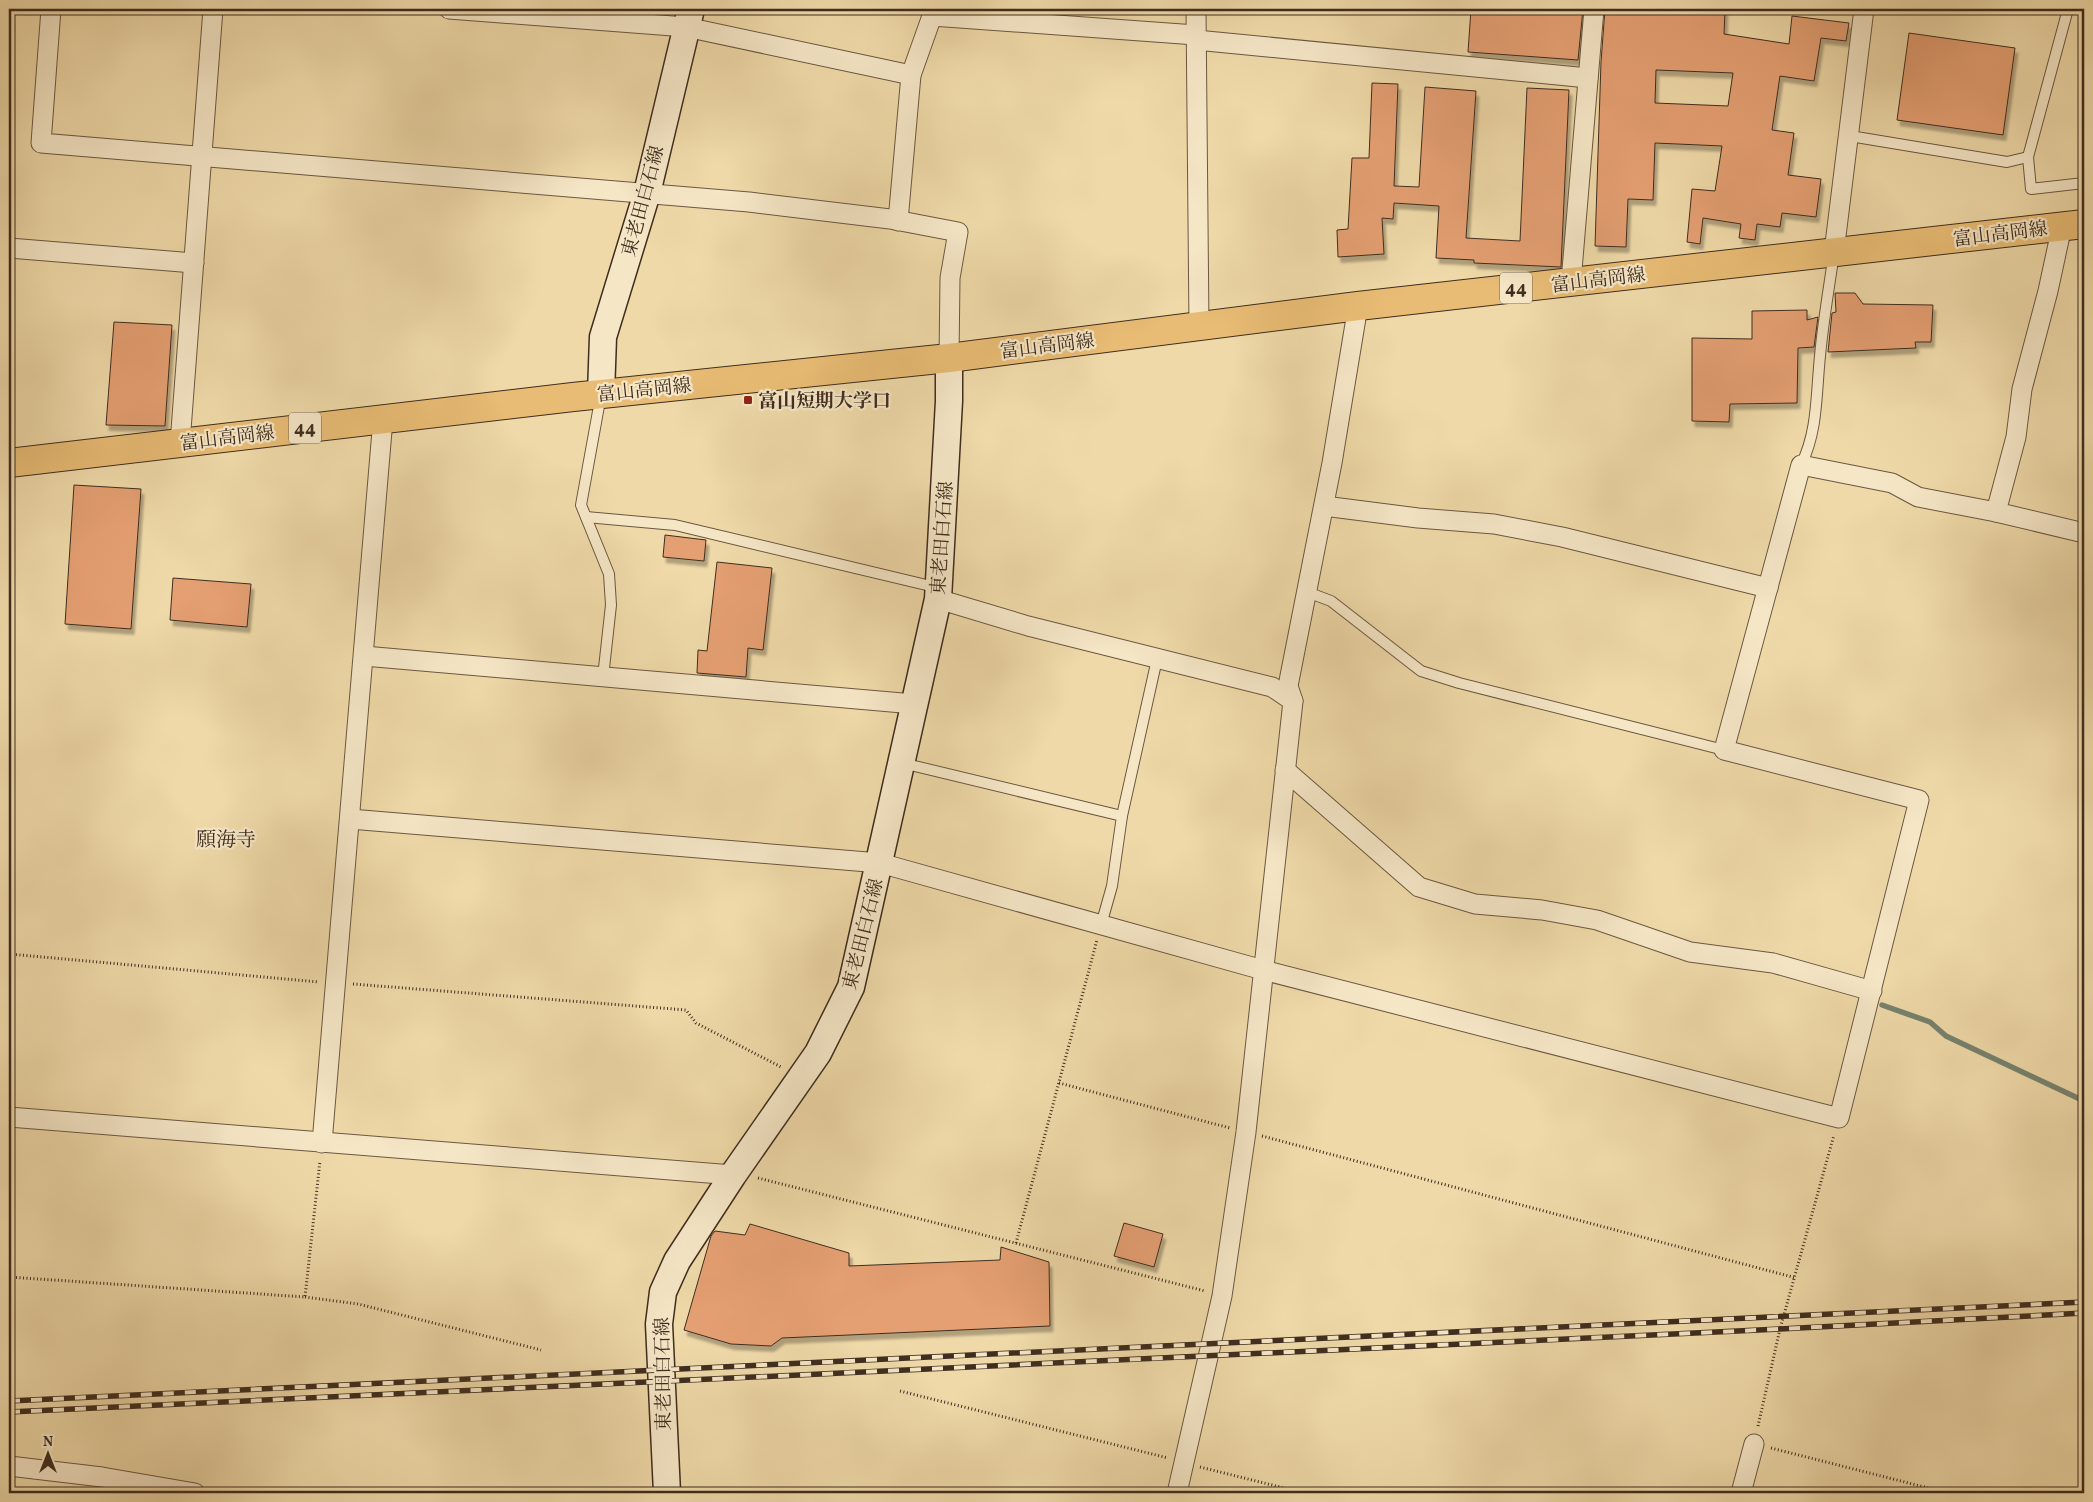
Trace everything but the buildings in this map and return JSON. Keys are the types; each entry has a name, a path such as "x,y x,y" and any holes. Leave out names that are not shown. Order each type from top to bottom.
{"main road":[{"name":"東老田白石線","path":"601,394 603,337 646,193 688,18"},
{"name":"富山高岡線","path":"9,463 601,394 949,358 1358,306 2073,225"},
{"name":"東老田白石線","path":"667,1493 659,1324 663,1292 676,1261 818,1053 851,987 880,863 938,593 949,401 949,358"}],"street":[{"path":"52,9 41,143 749,202 898,221 958,232 950,278 949,358"},
{"path":"180,443 213,9"},
{"path":"449,9 688,18 911,75"},
{"path":"1196,9 1199,326"},
{"path":"1571,282 1594,9"},
{"path":"1834,252 1850,136 1864,9"},
{"path":"898,221 911,75 931,13 1196,37 1588,78"},
{"path":"1996,512 2016,437 2022,389 2048,291 2073,225"},
{"path":"9,248 194,263"},
{"path":"1177,1493 1222,1296 1246,1132 1286,770 1293,701 1288,686 1324,506 1358,306"},
{"path":"322,1143 383,419"},
{"path":"350,819 880,863 1263,970 1839,1118 1919,800 1724,750 1801,465 1892,483 1918,497 1996,512 2084,533"},
{"path":"1324,506 1418,518 1494,524 1562,537 1768,588"},
{"path":"938,593 1028,626 1272,687 1293,701"},
{"path":"364,656 914,704"},
{"path":"1286,770 1419,887 1475,904 1542,910 1597,920 1690,952 1773,962 1872,991"},
{"path":"9,1117 733,1175"},
{"path":"1741,1493 1754,1444"},
{"path":"9,1466 195,1493"}],"lane":[{"path":"2068,9 2028,157 2031,189 2084,183"},
{"path":"1850,136 2007,162 2028,157"},
{"path":"1801,465 1810,448 1819,394 1820,357 1834,252"},
{"path":"601,394 581,505 609,574 611,605 603,677"},
{"path":"586,517 675,525 938,593"},
{"path":"1307,592 1332,601 1422,671 1459,683 1724,750"},
{"path":"1101,925 1112,886 1122,816 1157,659"},
{"path":"901,762 1122,816"}],"path":[{"path":"1016,1243 1101,925"},
{"path":"9,954 336,983 686,1010 696,1023 801,1078"},
{"path":"1059,1083 1796,1278"},
{"path":"1839,1118 1796,1278 1780,1329 1754,1444 1948,1493"},
{"path":"304,1298 322,1143"},
{"path":"733,1175 772,1180 1222,1296"},
{"path":"9,1277 304,1298 358,1304 541,1350"},
{"path":"900,1391 1304,1493"}],"waterway":[{"path":"1882,1005 1930,1022 1946,1036 2084,1101"}],"railway":[{"path":"9,1401 2084,1302"},
{"path":"9,1412 2084,1313"}],"place":[{"name":"富山短期大学口","path":"748,400"}],"district":[{"name":"願海寺","path":"226,839"}]}
